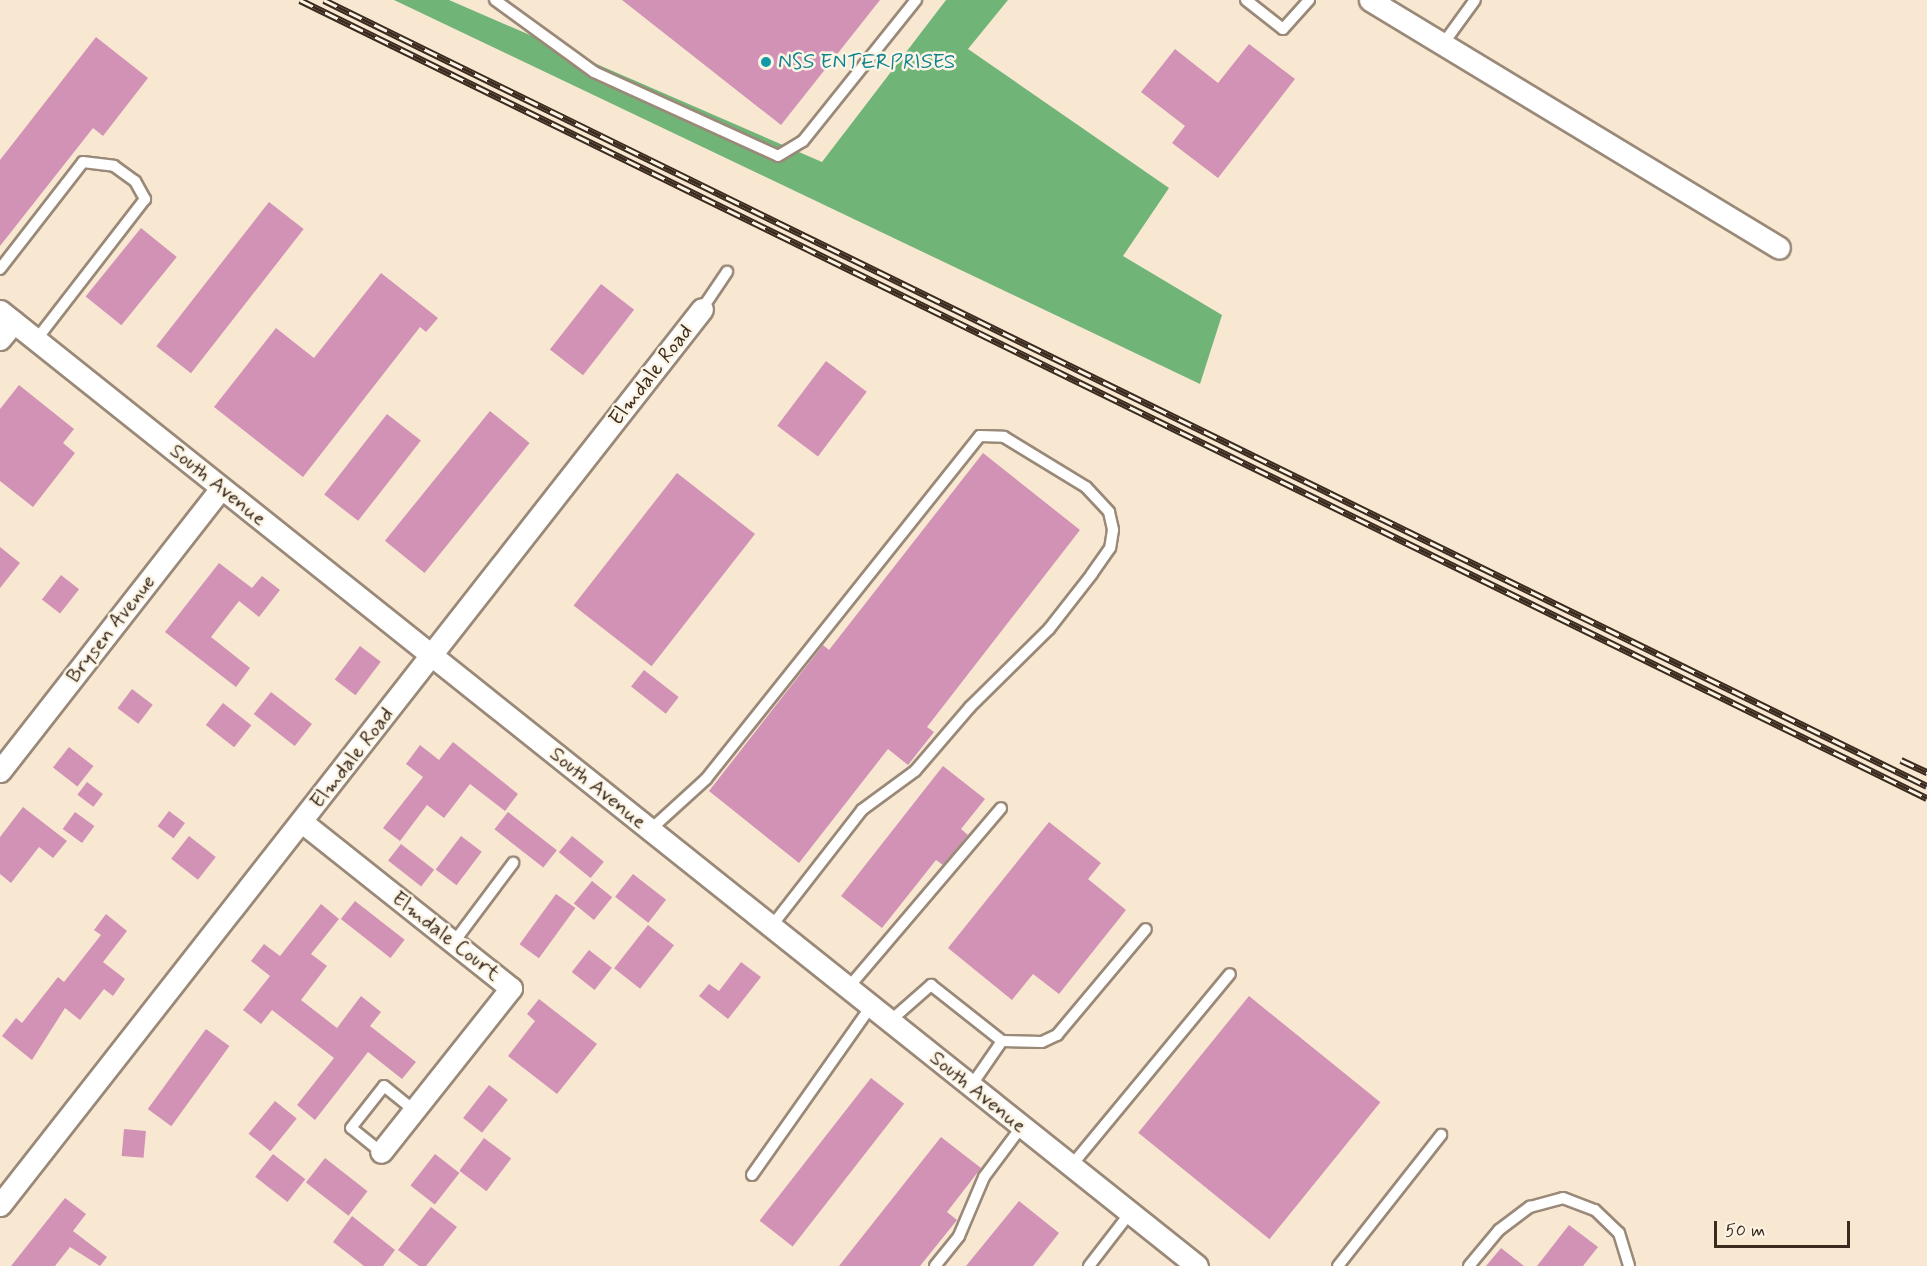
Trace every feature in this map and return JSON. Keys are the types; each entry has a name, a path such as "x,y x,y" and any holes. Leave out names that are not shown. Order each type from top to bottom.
{"street":[{"path":"1370,0 1779,248"},
{"name":"Elmdale Road","path":"0,1205 433,656 702,309"},
{"path":"0,339 7,316"},
{"name":"South Avenue","path":"7,316 1197,1266"},
{"name":"Brysen Avenue","path":"0,771 221,488"},
{"name":"Elmdale Court","path":"302,822 511,988 381,1152"}],"lane":[{"path":"495,0 594,72 778,156 803,141 916,0"},
{"path":"1246,0 1282,29 1309,0"},
{"path":"1443,44 1471,1"},
{"path":"0,269 83,162 114,166 135,181 145,199 36,340"},
{"path":"702,309 727,272"},
{"path":"650,830 706,779 980,436 1004,437 1086,487 1109,512 1113,530 1110,548 1092,574 1049,629 970,707 915,771 862,810 771,927"},
{"path":"848,988 1001,808"},
{"path":"454,942 513,863"},
{"path":"890,1022 931,985 1002,1041 1041,1042 1057,1035 1146,929"},
{"path":"1071,1166 1230,974"},
{"path":"752,1175 871,1006"},
{"path":"972,1086 1002,1041"},
{"path":"381,1152 351,1128 384,1086 414,1110"},
{"path":"935,1266 959,1236 984,1177 1022,1126"},
{"path":"1338,1266 1441,1135"},
{"path":"1469,1266 1499,1230 1530,1207 1563,1198 1595,1210 1619,1233 1629,1266"},
{"path":"1089,1266 1130,1213"}],"green space":[{"path":"394,0 449,0 822,162 946,0 1008,0 968,49 1169,188 1123,256 1222,315 1200,384"}],"building":[{"name":"NSS ENTERPRISES","path":"622,0 880,0 781,125"},
{"path":"96,37 148,78 103,136 93,128 0,246 0,160"},
{"path":"1249,44 1295,79 1218,178 1172,143 1185,126 1141,92 1175,49 1218,83"},
{"path":"269,202 304,229 191,373 156,346"},
{"path":"141,228 177,257 121,325 86,296"},
{"path":"381,273 438,318 426,332 420,327 303,477 214,407 276,328 314,358"},
{"path":"601,284 634,310 583,375 550,349"},
{"path":"826,361 867,392 818,456 777,426"},
{"path":"19,385 74,429 63,443 75,453 33,507 0,481 0,409"},
{"path":"490,411 530,443 425,573 385,541"},
{"path":"387,414 421,440 358,521 324,494"},
{"path":"983,453 1080,530 927,727 934,732 908,765 888,749 799,863 709,791 823,645 829,650"},
{"path":"677,473 755,534 652,666 574,605"},
{"path":"0,547 20,563 0,588"},
{"path":"219,563 252,588 262,576 280,590 259,617 239,601 211,637 250,668 236,687 165,632"},
{"path":"61,575 79,589 60,614 42,599"},
{"path":"360,646 381,662 355,695 335,680"},
{"path":"644,670 679,697 666,714 631,687"},
{"path":"132,689 153,705 138,724 118,708"},
{"path":"271,692 312,724 295,746 254,714"},
{"path":"223,703 251,725 234,747 206,725"},
{"path":"453,742 518,794 505,811 470,784 444,818 427,805 400,841 383,828 423,777 406,764 420,745 439,760"},
{"path":"69,747 93,766 77,787 53,767"},
{"path":"943,766 985,799 961,829 968,835 943,865 936,860 882,928 841,896"},
{"path":"87,782 103,794 93,807 77,795"},
{"path":"23,807 67,841 53,858 39,847 11,883 0,874 0,837"},
{"path":"169,811 185,823 174,838 158,826"},
{"path":"75,812 94,826 82,843 63,829"},
{"path":"508,812 557,850 543,868 494,829"},
{"path":"1049,822 1101,863 1088,879 1126,910 1059,994 1033,974 1012,1000 948,948"},
{"path":"189,836 216,857 198,880 171,859"},
{"path":"461,836 482,852 456,885 436,870"},
{"path":"572,836 604,862 591,878 559,852"},
{"path":"401,844 434,870 421,886 388,861"},
{"path":"633,874 666,900 648,923 615,897"},
{"path":"592,881 612,897 594,920 574,904"},
{"path":"556,894 575,908 539,958 520,944"},
{"path":"355,901 405,940 390,958 341,919"},
{"path":"321,904 339,919 311,954 327,966 301,1000 337,1028 361,996 381,1012 370,1026 416,1062 402,1079 368,1052 315,1120 297,1105 334,1058 272,1010 261,1024 243,1010 270,976 251,961 264,944 280,956"},
{"path":"106,914 127,931 103,962 125,979 113,996 104,989 80,1020 65,1008 32,1060 2,1036 16,1018 22,1023 58,977 64,982 101,935 94,930"},
{"path":"648,925 674,945 640,989 614,968"},
{"path":"589,950 612,968 595,990 572,972"},
{"path":"741,962 761,977 728,1019 699,996 709,984 719,991"},
{"path":"1249,996 1380,1102 1270,1239 1138,1133"},
{"path":"539,999 597,1044 557,1094 508,1056 535,1021 527,1014"},
{"path":"206,1029 229,1046 171,1126 148,1109"},
{"path":"871,1078 904,1104 793,1246 760,1221"},
{"path":"489,1085 508,1100 482,1133 463,1118"},
{"path":"275,1101 297,1119 270,1151 249,1134"},
{"path":"124,1129 146,1131 144,1158 122,1156"},
{"path":"941,1137 981,1168 947,1212 957,1220 920,1266 839,1266"},
{"path":"484,1138 511,1158 486,1191 459,1171"},
{"path":"273,1154 305,1179 287,1202 255,1177"},
{"path":"435,1154 459,1173 435,1205 410,1186"},
{"path":"325,1158 368,1191 348,1216 306,1182"},
{"path":"65,1198 86,1214 73,1231 107,1257 100,1266 70,1247 55,1266 11,1266"},
{"path":"1019,1201 1059,1233 1033,1266 966,1266"},
{"path":"431,1207 457,1227 426,1266 419,1266 398,1250"},
{"path":"352,1216 395,1250 383,1266 364,1266 333,1242"},
{"path":"1569,1225 1598,1247 1583,1266 1537,1266"},
{"path":"1501,1248 1524,1266 1486,1266"}],"railway":[{"path":"300,0 1927,798"},
{"path":"324,0 1927,786"},
{"path":"1901,760 1927,772"}],"place":[{"name":"NSS ENTERPRISES","path":"766,62"}]}
